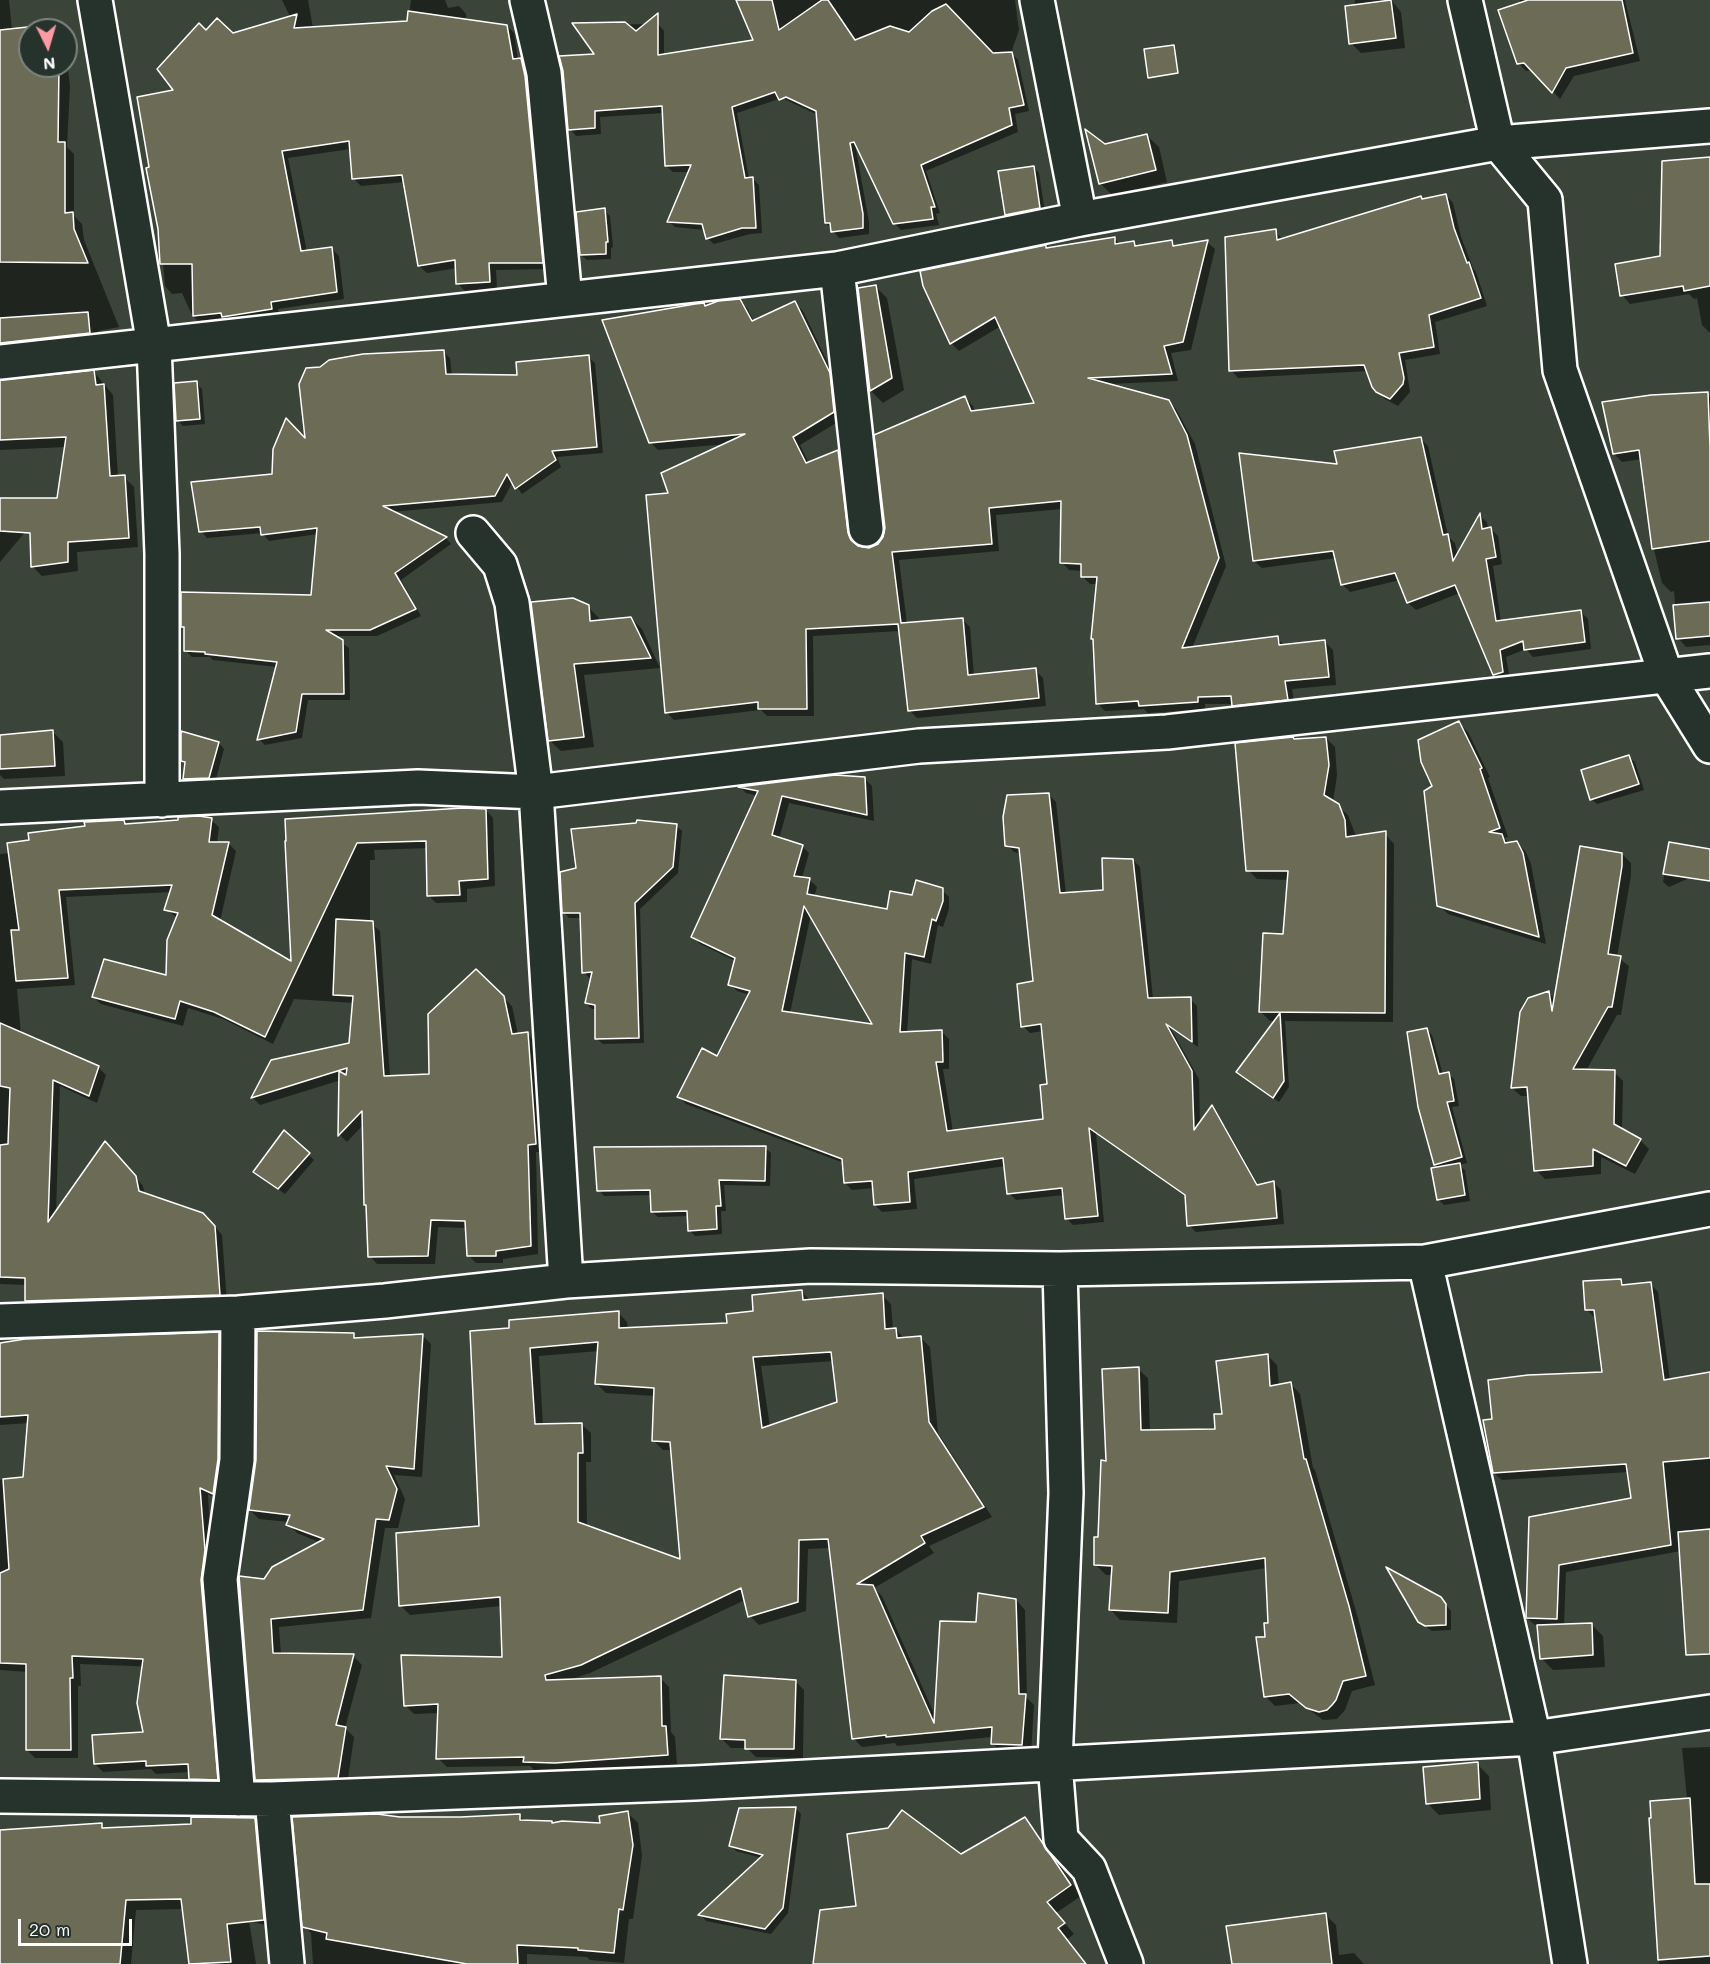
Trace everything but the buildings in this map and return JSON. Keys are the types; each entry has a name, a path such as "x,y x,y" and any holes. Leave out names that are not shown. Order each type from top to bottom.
{"street":[{"path":"95,0 154,345 162,554 162,800"},
{"path":"527,0 544,73 565,299"},
{"path":"1037,0 1080,219"},
{"path":"1465,0 1498,143 1545,200 1560,370 1666,675 1710,746"},
{"path":"0,362 837,269 1080,219 1498,143 1710,126"},
{"path":"837,269 866,529"},
{"path":"473,533 500,565 512,603 536,792 566,1281"},
{"path":"0,807 418,787 536,792 919,746 1167,732 1710,671"},
{"path":"0,1321 238,1313 385,1301 566,1281 811,1266 1060,1269 1425,1262 1710,1209"},
{"path":"1425,1262 1534,1738 1570,1964"},
{"path":"1060,1269 1066,1492 1055,1763 1061,1839 1089,1869 1126,1964"},
{"path":"238,1313 237,1460 220,1579 238,1799"},
{"path":"0,1796 272,1799 695,1783 1534,1738 1710,1712"},
{"path":"272,1799 287,1964"}]}
